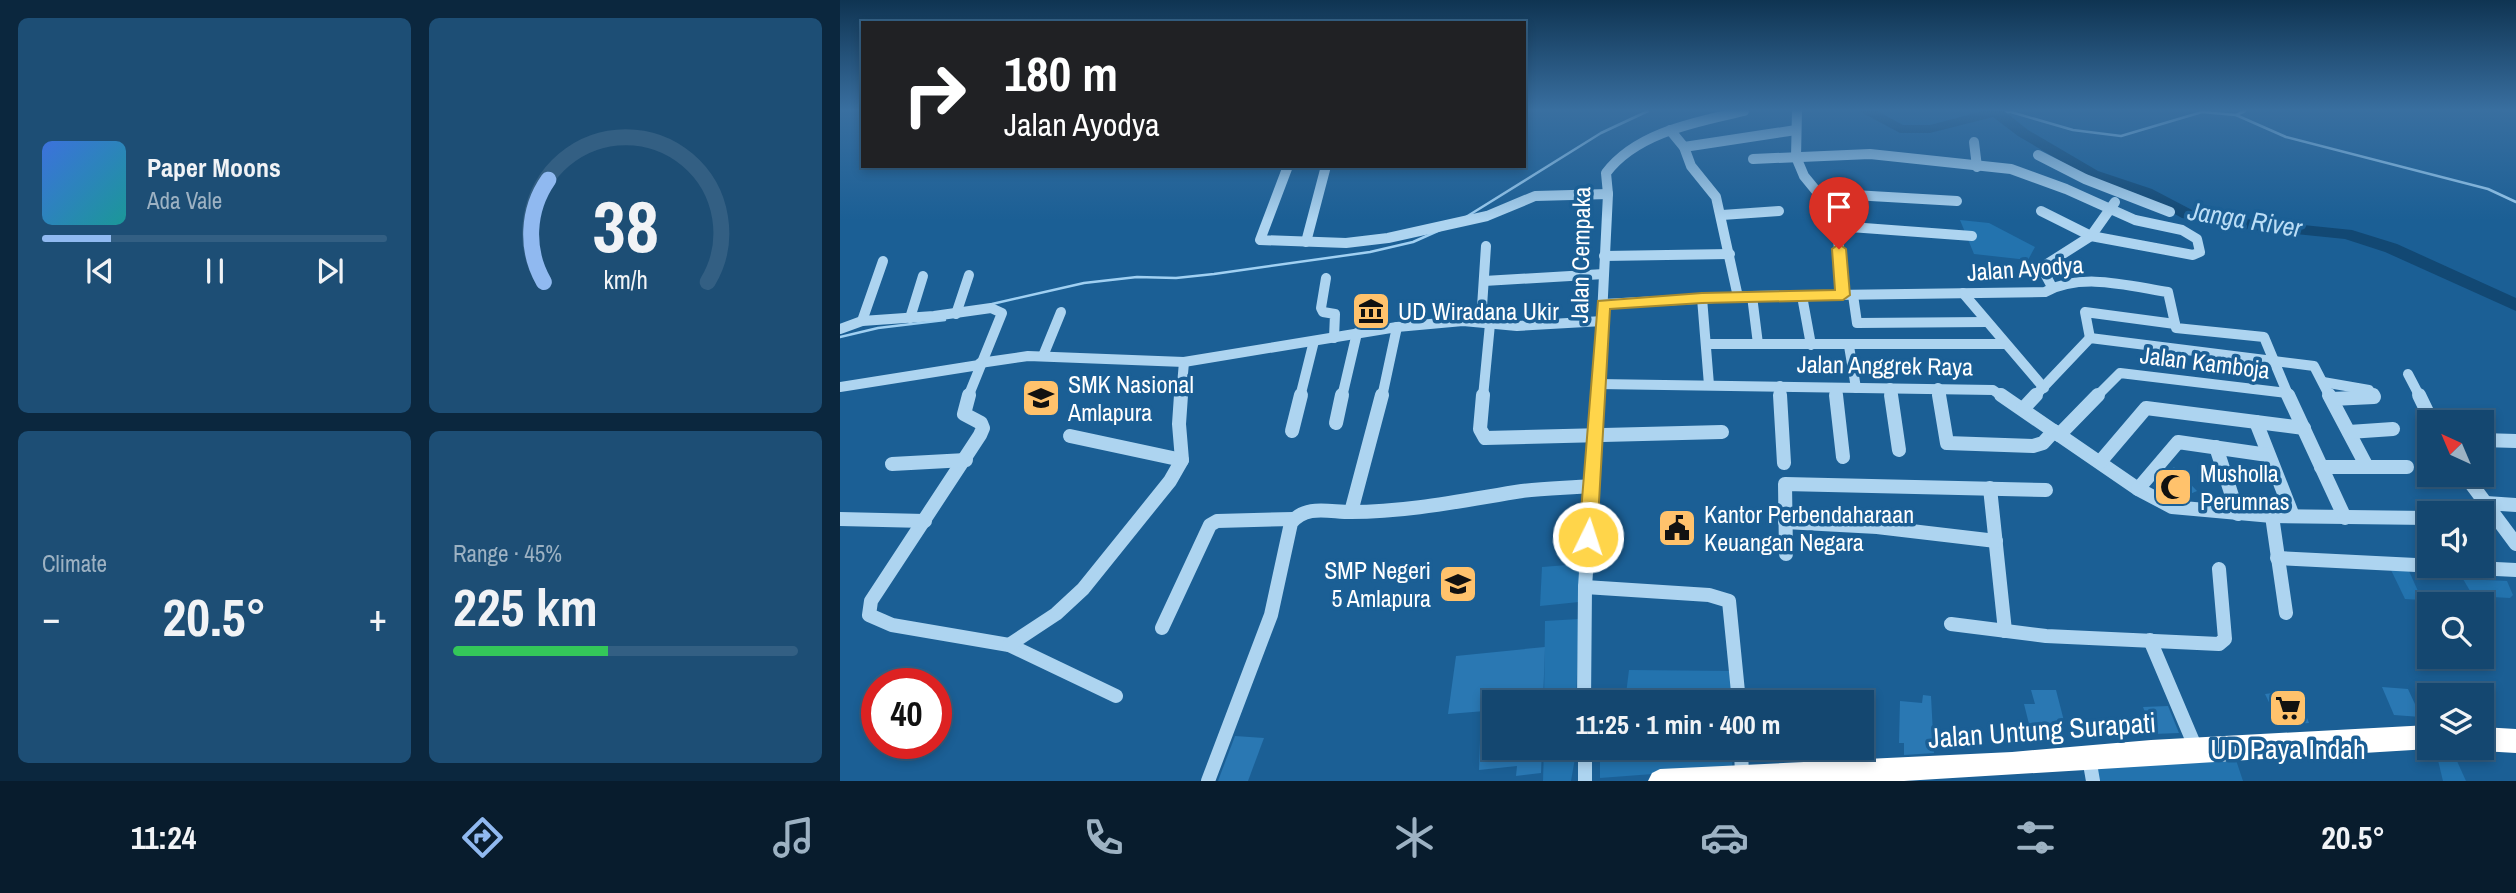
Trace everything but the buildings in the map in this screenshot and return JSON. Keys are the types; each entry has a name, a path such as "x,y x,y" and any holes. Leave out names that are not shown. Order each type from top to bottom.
{"highway":[{"name":"Jalan Untung Surapati","path":"1673,781 2091,769 2197,751 2417,738"},
{"path":"2494,740 2516,741"}],"street":[{"name":"Jalan Cempaka","path":"1584,690 1585,587 1603,321 1608,194 1606,173 1612,164 1640,147"},
{"path":"1685,147 1691,166 1716,197 1738,297"},
{"path":"1796,147 1796,156 1804,176 1836,215 1848,295 1857,323 1987,321"},
{"path":"1975,147 1977,167"},
{"path":"1753,159 1870,154 2022,172 2147,224 2189,233 2197,239 2200,252 2193,255 2091,236 2041,211"},
{"path":"2038,155 2085,179 2170,212"},
{"path":"1287,168 1259,240 1346,243 1388,238 1487,216 1535,196 1608,194"},
{"path":"1306,242 1325,168"},
{"path":"1819,193 1957,201"},
{"path":"2052,287 2045,274 2046,264 2091,236 2122,193"},
{"path":"1721,215 1779,211"},
{"path":"1837,226 1972,236"},
{"path":"1486,246 1481,434 1489,439 1499,439 1721,432"},
{"path":"1604,256 1730,254"},
{"path":"862,321 883,261"},
{"path":"1484,281 1604,274"},
{"path":"910,318 923,275"},
{"path":"956,314 969,275"},
{"path":"1326,278 1321,308 1323,312 1335,314 1334,338"},
{"name":"Jalan Ayodya","path":"1603,304 1752,296 2045,292 2052,287 2084,282 2168,292"},
{"path":"2168,292 2176,328 2264,337 2345,518"},
{"path":"1963,293 2044,388"},
{"path":"1752,296 1758,344"},
{"path":"1802,296 1811,345"},
{"path":"1702,298 1709,385"},
{"path":"840,329 862,321 986,309 1001,310 1001,318 964,408 964,414 981,423 983,428 966,460 871,601 869,615 892,625 1009,645 1116,696"},
{"path":"1042,356 1061,312"},
{"path":"2090,338 2085,312 2175,324"},
{"path":"840,387 1021,356 1184,362 1397,327 1485,323 1517,326 1603,321"},
{"path":"1351,512 1376,425 1397,327"},
{"path":"1336,423 1357,333"},
{"path":"2090,338 2314,366 2367,465"},
{"path":"2023,409 2090,338"},
{"path":"1292,431 1314,341"},
{"path":"1707,344 2005,344"},
{"path":"1849,346 1856,388"},
{"path":"1009,645 1056,614 1083,589 1156,501 1182,460 1179,424 1184,362"},
{"name":"Jalan Kamboja","path":"2057,433 2120,373 2287,393"},
{"path":"2408,374 2426,410"},
{"path":"2323,382 2369,390 2374,397 2332,399"},
{"name":"Jalan Anggrek Raya","path":"1598,384 1993,390 2138,489 2172,507 2272,516 2417,518"},
{"path":"1780,386 1784,463"},
{"path":"1835,388 1843,457"},
{"path":"1890,388 1899,450"},
{"path":"1938,388 1947,443 2033,446 2043,443 2057,433"},
{"path":"2100,462 2146,408 2304,428"},
{"path":"2256,422 2293,516"},
{"path":"2349,432 2393,429"},
{"path":"1070,436 1182,460"},
{"path":"2494,440 2516,441"},
{"path":"2138,489 2178,442 2268,455"},
{"path":"2216,447 2238,514"},
{"path":"892,464 966,460"},
{"path":"2321,467 2407,467"},
{"path":"1786,554 1785,484 2046,490"},
{"path":"1163,628 1210,525 1217,521 1293,519 1304,512 1351,512 1437,506 1525,491 1592,486"},
{"path":"1990,488 2005,631"},
{"path":"2494,508 2516,505"},
{"path":"2494,515 2516,544"},
{"path":"2272,516 2286,613"},
{"path":"840,519 925,521"},
{"path":"1209,781 1271,615 1293,519"},
{"path":"1786,522 1877,527 1996,541"},
{"path":"2277,558 2516,570"},
{"path":"1951,624 2046,636 2213,644 2224,642 2219,569"},
{"path":"1585,587 1709,595 1730,601 1739,690"},
{"path":"2150,640 2197,751"},
{"path":"1585,760 1585,781"},
{"path":"1741,760 1742,778"}],"shaded area":[{"path":"1960,220 1989,223 2035,247 2028,260 1974,254"},
{"path":"1580,564 1579,602 1540,606 1542,567"},
{"path":"2391,570 2409,571 2418,592 2417,600 2405,599"},
{"path":"2463,579 2507,581 2513,595 2510,598 2494,597 2494,592 2471,592"},
{"path":"1579,619 1576,690 1544,690 1545,621"},
{"path":"1629,670 1734,671 1733,690 1626,690"},
{"path":"2235,757 2243,781 2099,781 2096,764"},
{"path":"1544,760 1575,760 1571,781 1543,781"},
{"path":"1600,760 1732,760 1732,768 1600,778"},
{"path":"2438,760 2457,760 2466,781 2443,781"}],"waterway":[{"path":"1466,217 1578,147"},
{"name":"Janga River","path":"2048,147 2093,174 2146,192 2188,214 2245,224 2346,234 2391,248 2516,305"},
{"path":"2327,147 2488,189 2516,202"},
{"path":"992,304 1084,283 1137,277 1176,278 1214,274 1370,252 1413,242 1440,230"},
{"path":"840,337 878,328 945,320"}],"place":[{"name":"UD Wiradana Ukir","path":"1371,311"},
{"name":"SMK Nasional Amlapura","path":"1041,398"},
{"name":"Musholla Perumnas","path":"2173,487"},
{"name":"Kantor Perbendaharaan Keuangan Negara","path":"1677,528"},
{"name":"SMP Negeri 5 Amlapura","path":"1458,584"},
{"name":"UD Paya Indah","path":"2288,708"}],"route":[{"path":"1588,537 1603,304 1702,298 1843,295 1839,249"}]}
